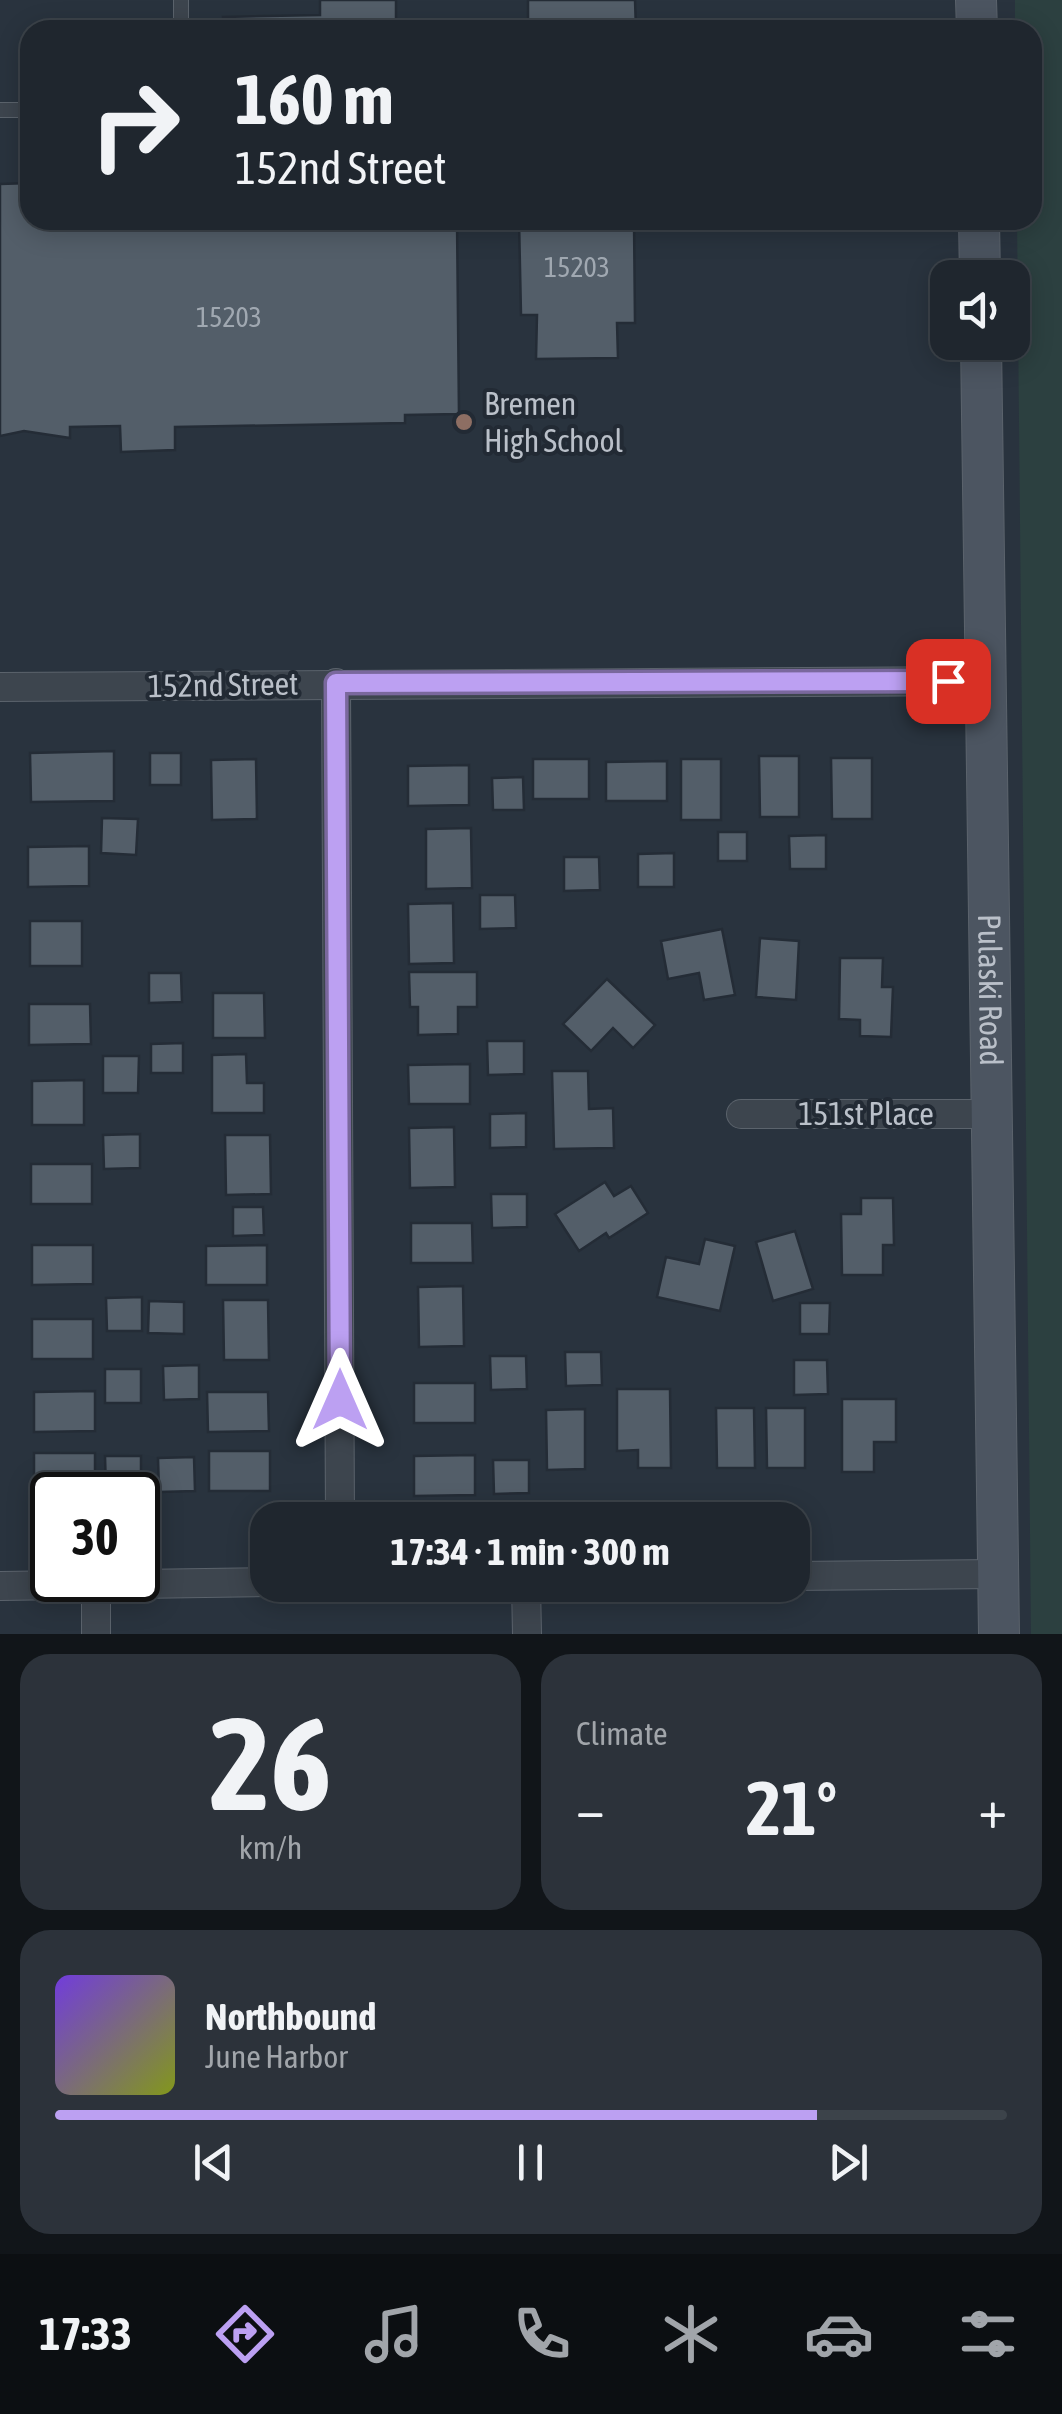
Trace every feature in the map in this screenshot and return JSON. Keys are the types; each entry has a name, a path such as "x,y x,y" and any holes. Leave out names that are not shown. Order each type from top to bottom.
{"main road":[{"path":"980,230 980,260"},
{"name":"Pulaski Road","path":"981,360 999,1634"}],"street":[{"name":"152nd Street","path":"0,687 986,681"},
{"path":"336,683 340,1502"},
{"name":"151st Place","path":"741,1114 992,1114"},
{"path":"810,1576 998,1574"},
{"path":"160,1583 250,1582"},
{"path":"0,1586 30,1585"},
{"path":"96,1602 96,1634"},
{"path":"526,1602 526,1634"}],"green space":[{"path":"1015,0 1062,0 1062,1634 1031,1634 1018,360 1030,360 1030,260 1017,260 1017,230 1042,230 1042,20 1015,20"}],"building":[{"path":"320,0 396,0 396,20 223,20 223,17 320,15"},
{"path":"528,0 635,0 636,20 528,20"},
{"path":"20,183 20,230 457,230 459,414 405,415 405,423 175,427 175,450 121,452 120,426 70,427 70,438 24,431 0,436 0,184"},
{"path":"519,230 634,230 635,323 617,323 618,358 536,359 537,315 521,315"},
{"path":"114,751 114,801 31,802 30,753"},
{"path":"150,753 181,753 181,785 150,785"},
{"path":"759,756 799,756 799,817 760,817"},
{"path":"831,758 872,758 872,819 832,819"},
{"path":"256,759 257,819 212,820 211,760"},
{"path":"533,759 589,759 589,799 533,799"},
{"path":"681,759 721,759 721,820 681,820"},
{"path":"667,761 667,801 606,801 606,762"},
{"path":"469,765 469,805 408,806 408,766"},
{"path":"523,777 524,810 493,810 492,778"},
{"path":"102,818 138,819 136,855 101,853"},
{"path":"471,828 472,888 426,889 426,829"},
{"path":"718,832 747,832 747,861 718,861"},
{"path":"826,835 826,869 790,869 789,836"},
{"path":"89,846 89,886 28,887 28,847"},
{"path":"674,853 674,887 638,887 638,854"},
{"path":"564,857 599,857 600,890 564,891"},
{"path":"480,895 515,895 516,928 480,929"},
{"path":"453,903 454,963 409,964 408,904"},
{"path":"30,921 82,921 82,966 30,966"},
{"path":"722,929 735,995 704,1000 699,973 668,979 661,941"},
{"path":"760,938 799,941 796,1000 756,997"},
{"path":"840,958 883,958 882,987 893,987 891,1037 860,1036 860,1020 839,1019"},
{"path":"409,972 477,972 477,1007 458,1007 458,1034 418,1035 418,1007 410,1007"},
{"path":"149,973 181,973 182,1002 149,1003"},
{"path":"607,979 655,1025 633,1048 613,1028 591,1051 563,1024"},
{"path":"213,993 264,993 265,1038 213,1038"},
{"path":"29,1004 90,1004 91,1044 29,1045"},
{"path":"487,1041 524,1041 524,1074 488,1075"},
{"path":"183,1043 183,1073 151,1073 151,1044"},
{"path":"246,1054 247,1083 264,1083 264,1113 212,1113 212,1055"},
{"path":"103,1056 139,1056 138,1093 103,1093"},
{"path":"470,1064 470,1104 409,1104 408,1065"},
{"path":"552,1071 588,1071 589,1109 613,1108 614,1148 554,1149"},
{"path":"84,1080 84,1125 32,1125 32,1081"},
{"path":"526,1113 526,1147 490,1148 490,1114"},
{"path":"454,1127 455,1187 410,1188 409,1128"},
{"path":"140,1134 140,1168 104,1169 103,1135"},
{"path":"225,1135 270,1135 271,1194 226,1195"},
{"path":"31,1164 92,1164 92,1204 31,1204"},
{"path":"605,1182 614,1196 631,1186 648,1213 609,1238 606,1233 579,1251 555,1214"},
{"path":"491,1194 527,1194 527,1227 492,1228"},
{"path":"861,1198 893,1198 894,1245 883,1245 883,1275 842,1275 841,1214 861,1214"},
{"path":"233,1207 263,1207 264,1235 233,1236"},
{"path":"411,1223 472,1223 473,1263 411,1263"},
{"path":"795,1231 813,1289 773,1301 756,1242"},
{"path":"705,1239 735,1246 720,1311 657,1297 666,1257 699,1264"},
{"path":"32,1245 93,1245 93,1284 32,1285"},
{"path":"267,1245 267,1285 206,1285 206,1246"},
{"path":"463,1286 464,1346 419,1347 418,1287"},
{"path":"142,1297 142,1331 107,1331 106,1298"},
{"path":"223,1300 268,1300 269,1360 224,1360"},
{"path":"149,1301 184,1302 184,1334 148,1333"},
{"path":"800,1303 830,1303 829,1334 800,1334"},
{"path":"32,1319 93,1319 93,1359 32,1359"},
{"path":"565,1352 601,1352 602,1385 566,1386"},
{"path":"490,1356 526,1356 527,1389 491,1390"},
{"path":"794,1360 827,1360 828,1394 794,1395"},
{"path":"199,1365 199,1399 164,1400 163,1366"},
{"path":"105,1369 141,1369 141,1403 105,1403"},
{"path":"414,1383 475,1383 475,1423 414,1423"},
{"path":"617,1389 670,1389 671,1468 638,1468 638,1450 617,1451"},
{"path":"95,1391 95,1431 34,1432 34,1392"},
{"path":"207,1392 268,1392 269,1431 208,1432"},
{"path":"842,1399 896,1399 896,1442 874,1442 874,1472 842,1472"},
{"path":"716,1408 754,1408 755,1468 717,1468"},
{"path":"766,1408 805,1408 805,1468 767,1468"},
{"path":"585,1409 585,1469 547,1470 546,1410"},
{"path":"209,1451 270,1451 270,1491 209,1491"},
{"path":"34,1453 95,1453 95,1472 34,1472"},
{"path":"475,1455 475,1495 414,1496 414,1456"},
{"path":"105,1456 141,1456 141,1472 105,1472"},
{"path":"194,1457 195,1491 160,1492 158,1458"},
{"path":"493,1460 529,1460 529,1493 494,1494"}],"place":[{"name":"Bremen High School","path":"464,422"}],"route":[{"path":"340,1400 336,683 948,681"}]}
